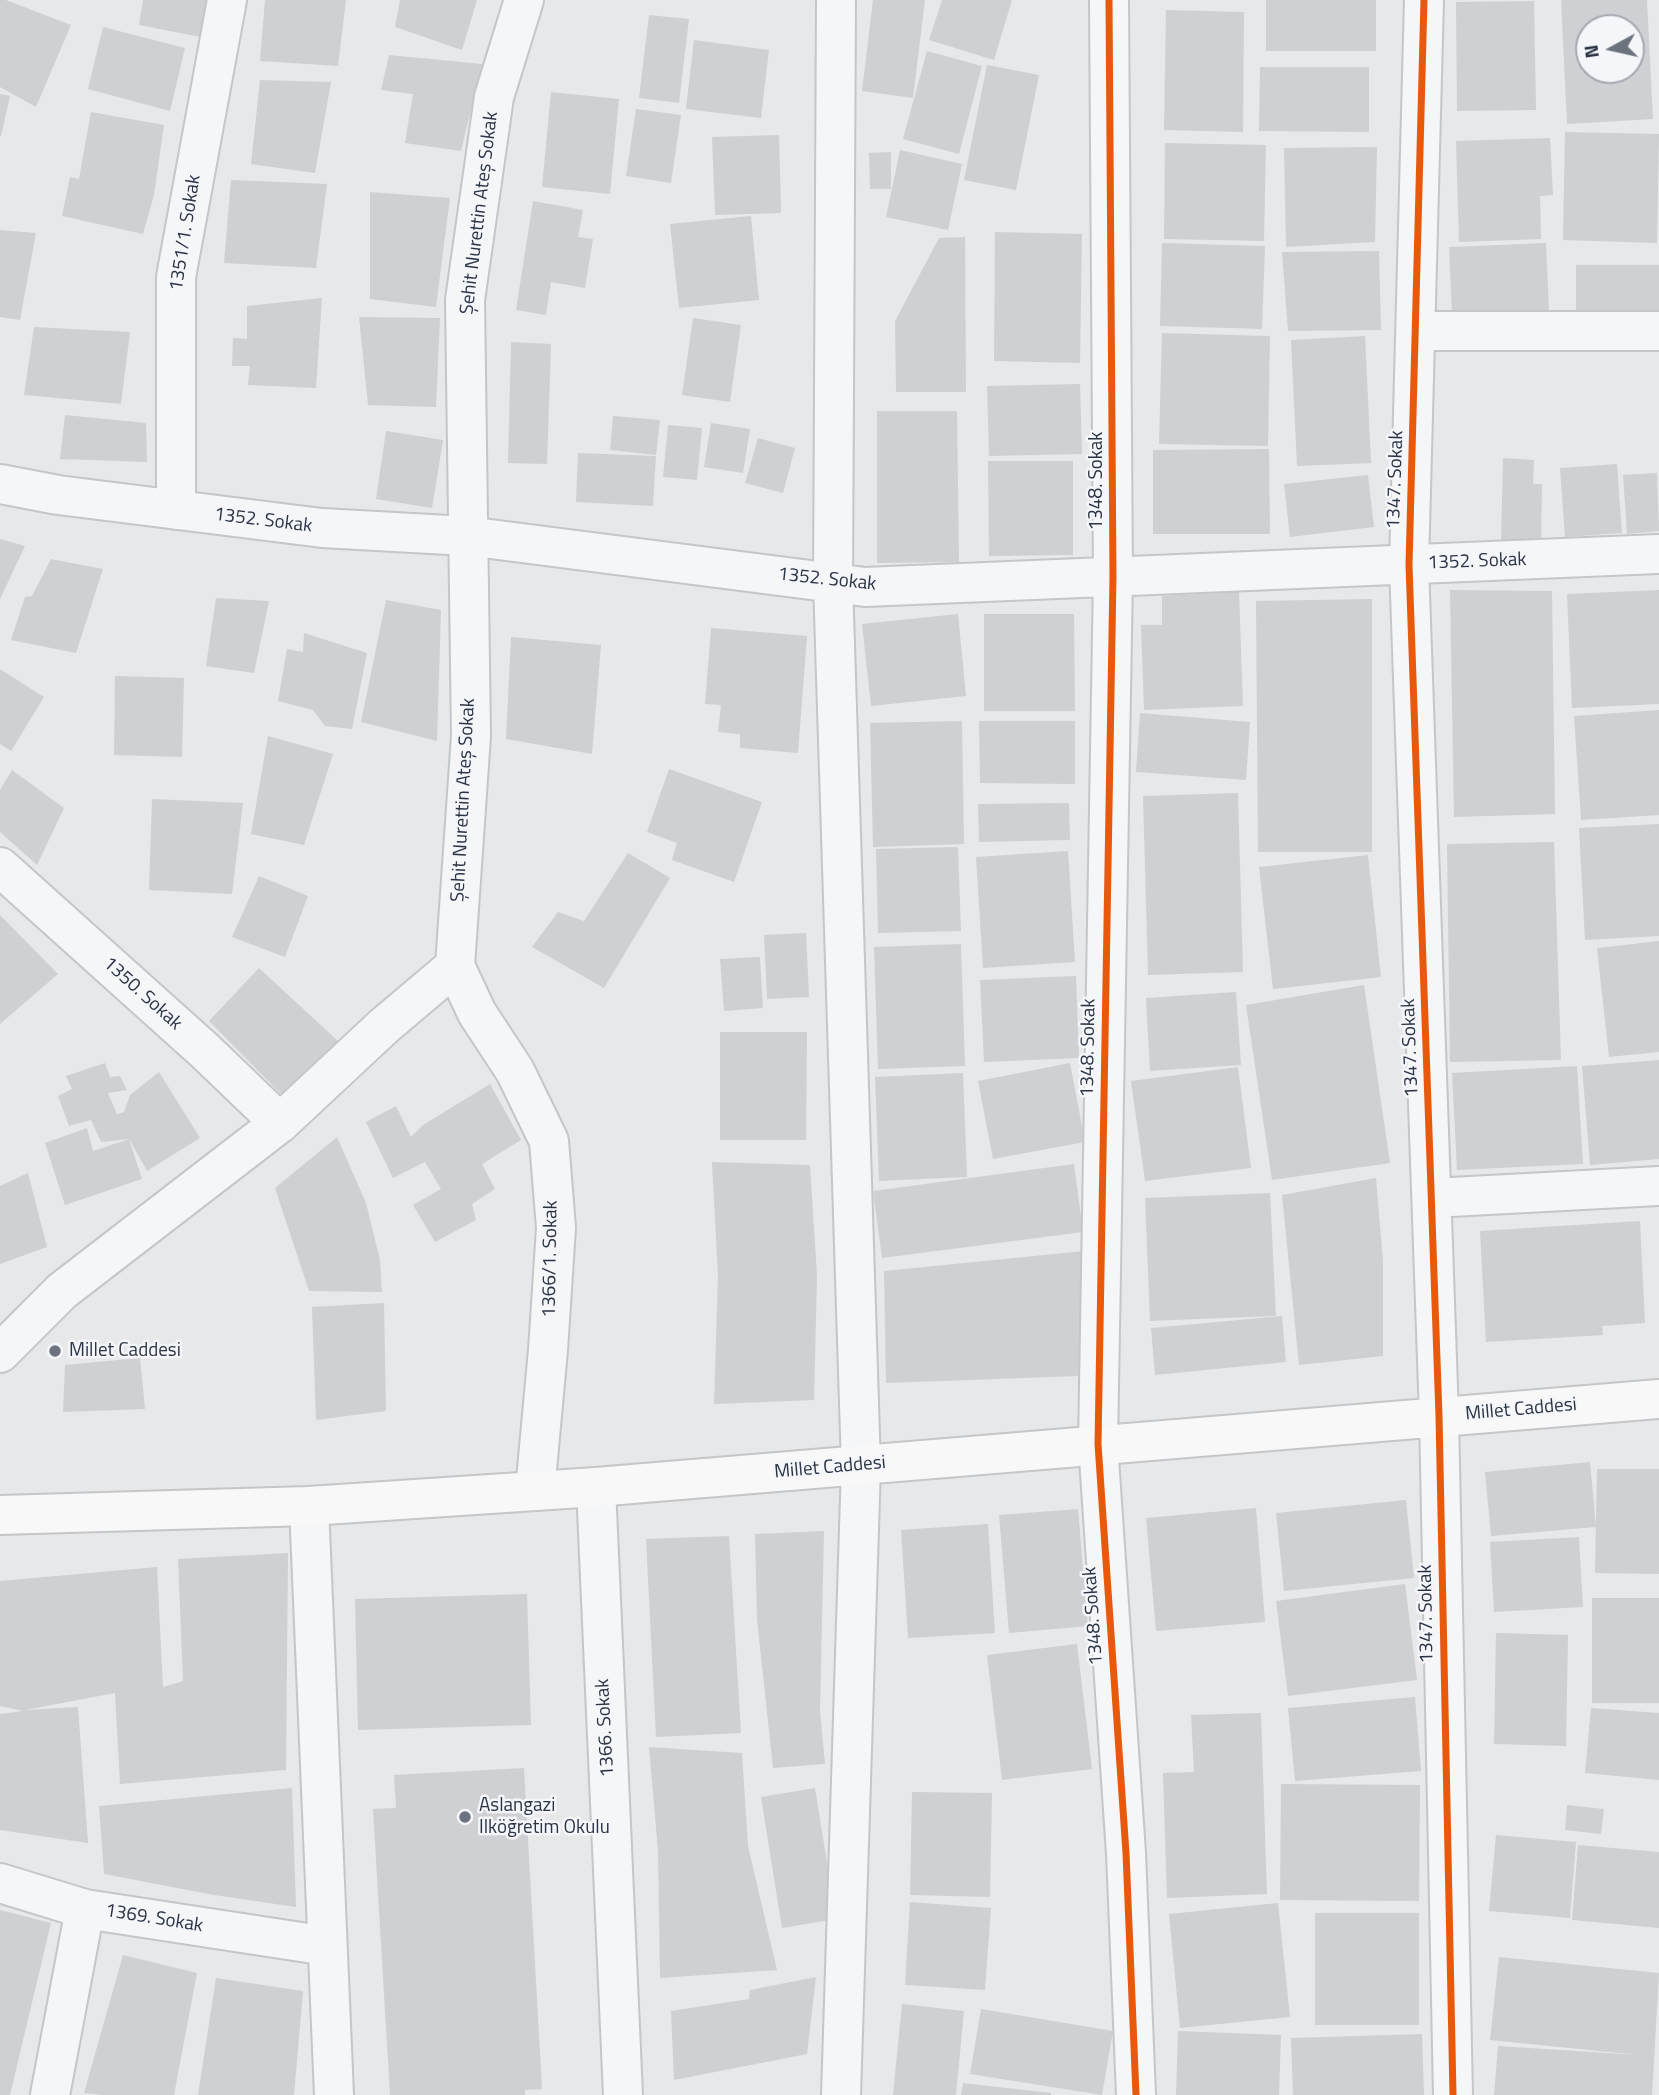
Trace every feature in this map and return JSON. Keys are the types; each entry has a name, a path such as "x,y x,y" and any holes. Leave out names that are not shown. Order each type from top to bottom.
{"main road":[{"name":"Millet Caddesi","path":"0,1515 309,1506 596,1487 1659,1399"}],"street":[{"name":"1351/1. Sokak","path":"176,510 176,277 228,0"},
{"name":"Şehit Nurettin Ateş Sokak","path":"455,966 471,736 465,300 494,97 524,0"},
{"path":"836,0 833,582 861,1466 841,2095"},
{"name":"1348. Sokak","path":"1109,0 1113,577 1098,1444 1126,1853 1136,2095"},
{"name":"1347. Sokak","path":"1424,0 1409,565 1439,1416 1453,2095"},
{"path":"1416,331 1659,331"},
{"name":"1352. Sokak","path":"0,484 58,495 322,528 467,536 865,587 1659,554"},
{"name":"1350. Sokak","path":"0,867 281,1123"},
{"path":"0,1353 62,1291 281,1123 384,1026 455,966"},
{"name":"1366/1. Sokak","path":"455,966 477,1013 515,1071 549,1141 556,1228 535,1491"},
{"path":"1432,1198 1659,1186"},
{"name":"1366. Sokak","path":"596,1487 622,2095"},
{"path":"309,1506 334,2095"},
{"path":"0,1883 85,1909"},
{"name":"1369. Sokak","path":"50,2095 85,1909 327,1946"}],"building":[{"path":"0,0 71,25 36,107 0,87"},
{"path":"143,0 219,0 211,39 139,25"},
{"path":"265,0 346,0 338,66 260,61"},
{"path":"400,0 477,0 462,50 395,27"},
{"path":"873,0 925,0 913,98 862,91"},
{"path":"942,0 1012,0 994,60 929,40"},
{"path":"1266,0 1376,0 1376,51 1266,51"},
{"path":"1561,0 1647,0 1653,119 1567,124"},
{"path":"1534,1 1536,110 1457,111 1456,2"},
{"path":"1166,10 1244,12 1243,132 1164,130"},
{"path":"649,15 689,19 679,103 639,98"},
{"path":"103,27 185,48 170,111 88,89"},
{"path":"694,40 769,50 761,118 686,109"},
{"path":"927,51 982,66 959,154 903,139"},
{"path":"389,55 482,64 461,151 405,143 413,94 381,90"},
{"path":"987,65 1039,75 1016,190 964,180"},
{"path":"1260,67 1369,67 1369,132 1259,131"},
{"path":"260,80 331,82 315,173 251,164"},
{"path":"551,92 619,99 610,194 542,187"},
{"path":"0,94 10,96 1,136 0,136"},
{"path":"636,109 681,115 671,183 626,176"},
{"path":"91,112 164,125 154,195 143,234 62,216 70,177 79,179"},
{"path":"1565,132 1659,134 1657,243 1563,240"},
{"path":"779,135 781,213 715,215 712,137"},
{"path":"1550,138 1553,195 1540,196 1541,239 1459,242 1456,141"},
{"path":"1165,143 1266,145 1264,241 1164,239"},
{"path":"1377,147 1375,242 1286,247 1284,148"},
{"path":"900,150 962,164 948,230 886,217"},
{"path":"891,152 891,189 870,189 869,153"},
{"path":"231,180 327,184 316,268 224,263"},
{"path":"370,192 450,198 436,307 370,299"},
{"path":"533,201 583,210 578,237 593,239 585,288 551,282 546,315 516,310"},
{"path":"751,216 759,300 679,308 670,224"},
{"path":"0,230 36,233 20,320 0,317"},
{"path":"995,232 1082,234 1080,363 994,361"},
{"path":"965,237 966,392 896,392 895,321 939,238"},
{"path":"1162,243 1265,246 1262,329 1160,326"},
{"path":"1546,243 1549,311 1452,315 1449,247"},
{"path":"1379,251 1381,330 1288,331 1282,252"},
{"path":"1576,265 1659,265 1659,312 1576,313"},
{"path":"322,298 316,388 248,385 250,366 232,366 233,338 247,339 247,306"},
{"path":"359,317 440,318 436,407 368,405"},
{"path":"693,318 741,325 730,402 682,395"},
{"path":"34,327 130,332 121,404 24,395"},
{"path":"1162,333 1270,336 1268,446 1159,444"},
{"path":"1365,336 1371,463 1297,466 1291,340"},
{"path":"511,342 551,344 547,464 508,463"},
{"path":"1080,384 1082,454 989,456 987,386"},
{"path":"877,411 957,411 959,562 877,563"},
{"path":"65,415 146,423 147,462 60,459"},
{"path":"613,416 660,420 656,455 610,450"},
{"path":"711,423 750,429 743,473 704,467"},
{"path":"668,425 702,428 697,480 663,477"},
{"path":"386,431 443,440 432,508 376,499"},
{"path":"758,438 795,448 783,493 745,483"},
{"path":"1269,449 1270,534 1153,534 1153,450"},
{"path":"578,453 656,456 653,506 576,502"},
{"path":"1503,458 1534,460 1533,484 1542,484 1541,545 1501,544"},
{"path":"988,461 1073,461 1073,555 989,556"},
{"path":"1617,464 1622,533 1565,537 1560,468"},
{"path":"1657,473 1659,531 1627,534 1623,475"},
{"path":"1368,475 1374,527 1290,537 1284,484"},
{"path":"0,539 25,546 0,599"},
{"path":"51,559 103,569 76,653 11,640 25,597 32,596"},
{"path":"1450,590 1552,591 1555,814 1454,817"},
{"path":"1659,590 1659,704 1572,708 1567,594"},
{"path":"1239,592 1243,706 1144,710 1141,625 1162,625 1162,596"},
{"path":"216,598 269,601 254,673 206,666"},
{"path":"1372,599 1372,852 1258,852 1256,601"},
{"path":"386,600 441,610 437,741 361,722"},
{"path":"958,614 966,696 871,706 862,624"},
{"path":"984,614 1074,614 1075,711 984,711"},
{"path":"711,628 807,636 798,753 740,748 740,734 718,732 721,705 705,704"},
{"path":"304,633 367,653 352,729 325,726 313,710 278,701 287,649 303,652"},
{"path":"511,637 601,645 592,754 506,739"},
{"path":"0,669 44,697 11,751 0,744"},
{"path":"115,676 184,678 182,757 114,755"},
{"path":"1659,710 1659,815 1581,820 1574,716"},
{"path":"1140,713 1250,722 1246,780 1136,772"},
{"path":"962,721 964,844 873,847 870,723"},
{"path":"979,721 1075,721 1075,784 980,783"},
{"path":"268,736 333,754 304,845 251,834"},
{"path":"669,769 762,802 734,882 672,860 677,843 647,832"},
{"path":"12,770 64,808 37,865 0,832 0,790"},
{"path":"1238,793 1243,972 1148,975 1143,796"},
{"path":"152,799 243,803 232,894 149,890"},
{"path":"1069,803 1070,840 979,842 978,804"},
{"path":"1659,824 1659,936 1585,940 1579,828"},
{"path":"1554,842 1561,1060 1450,1062 1447,844"},
{"path":"958,847 961,931 878,933 876,849"},
{"path":"1068,851 1075,962 983,968 976,857"},
{"path":"628,853 670,878 604,988 532,947 558,912 584,921"},
{"path":"1368,855 1381,977 1273,989 1259,867"},
{"path":"259,876 308,896 285,957 232,937"},
{"path":"0,915 58,974 0,1024"},
{"path":"806,933 809,997 767,999 764,935"},
{"path":"1659,941 1659,1052 1609,1057 1597,948"},
{"path":"961,944 965,1066 878,1069 874,947"},
{"path":"760,957 763,1008 724,1011 720,959"},
{"path":"259,968 339,1042 287,1100 209,1021"},
{"path":"1076,976 1079,1058 984,1062 980,980"},
{"path":"1364,985 1390,1163 1272,1180 1246,1005"},
{"path":"1236,992 1241,1065 1150,1071 1146,998"},
{"path":"720,1032 807,1032 806,1140 720,1140"},
{"path":"1659,1060 1659,1159 1590,1165 1582,1066"},
{"path":"105,1063 110,1077 120,1076 127,1090 108,1093 117,1114 124,1112 130,1095 159,1072 200,1138 147,1171 129,1139 101,1142 91,1120 69,1126 58,1096 72,1089 66,1076"},
{"path":"1070,1063 1085,1142 993,1159 978,1081"},
{"path":"1577,1066 1583,1164 1457,1170 1452,1073"},
{"path":"1238,1067 1251,1168 1145,1181 1131,1081"},
{"path":"963,1073 967,1177 879,1181 875,1077"},
{"path":"490,1084 521,1140 482,1164 495,1189 472,1204 476,1220 435,1242 413,1205 441,1189 425,1162 393,1178 366,1122 396,1106 411,1137 423,1125"},
{"path":"87,1128 93,1151 129,1139 142,1179 65,1205 45,1143"},
{"path":"337,1137 366,1203 380,1260 382,1292 309,1291 275,1188"},
{"path":"712,1162 810,1165 817,1275 814,1400 714,1404 718,1276"},
{"path":"1074,1164 1083,1232 882,1258 873,1191"},
{"path":"28,1173 47,1247 0,1264 0,1186"},
{"path":"1376,1178 1383,1261 1383,1356 1299,1365 1282,1195"},
{"path":"1270,1193 1276,1316 1150,1321 1145,1198"},
{"path":"1640,1221 1645,1323 1602,1326 1603,1335 1486,1342 1480,1231"},
{"path":"1084,1251 1079,1376 886,1383 884,1271"},
{"path":"384,1303 386,1411 316,1420 312,1307"},
{"path":"1282,1316 1286,1362 1155,1375 1151,1328"},
{"path":"140,1358 145,1409 63,1412 65,1365"},
{"path":"1590,1462 1596,1527 1491,1536 1485,1472"},
{"path":"1597,1469 1659,1469 1659,1574 1595,1573"},
{"path":"1406,1500 1414,1578 1284,1591 1276,1513"},
{"path":"1256,1508 1265,1622 1156,1631 1146,1518"},
{"path":"1078,1509 1088,1626 1009,1633 999,1515"},
{"path":"988,1524 995,1633 908,1638 901,1530"},
{"path":"824,1531 820,1711 825,1764 773,1768 757,1619 755,1534"},
{"path":"729,1536 741,1733 656,1737 646,1539"},
{"path":"1579,1537 1583,1607 1494,1612 1490,1542"},
{"path":"288,1553 286,1770 120,1784 115,1693 25,1710 78,1707 88,1843 0,1830 0,1714 23,1711 0,1706 0,1581 157,1567 163,1687 183,1681 178,1559"},
{"path":"1405,1584 1417,1680 1288,1696 1276,1601"},
{"path":"527,1594 531,1725 358,1730 355,1599"},
{"path":"1592,1598 1659,1598 1659,1703 1592,1703"},
{"path":"1496,1633 1568,1635 1566,1746 1494,1744"},
{"path":"1077,1644 1092,1769 1002,1780 987,1655"},
{"path":"1415,1697 1421,1771 1295,1781 1288,1708"},
{"path":"1591,1708 1659,1713 1659,1780 1585,1773"},
{"path":"1261,1713 1267,1894 1167,1898 1163,1773 1194,1772 1191,1715"},
{"path":"649,1747 742,1753 748,1846 777,1970 660,1978 658,1851"},
{"path":"524,1768 542,2089 525,2090 525,2095 390,2095 373,1809 396,1808 394,1775"},
{"path":"1281,1784 1420,1785 1419,1901 1280,1900"},
{"path":"292,1788 296,1907 104,1874 99,1806"},
{"path":"815,1788 836,1919 782,1928 761,1797"},
{"path":"912,1792 992,1793 990,1897 910,1895"},
{"path":"1567,1805 1604,1809 1601,1834 1565,1830"},
{"path":"1496,1835 1576,1842 1570,1918 1489,1911"},
{"path":"1578,1845 1659,1852 1659,1928 1572,1920"},
{"path":"910,1902 991,1908 985,1990 905,1985"},
{"path":"1278,1903 1290,2017 1180,2028 1169,1914"},
{"path":"0,1910 51,1923 10,2095 0,2095"},
{"path":"1315,1913 1419,1913 1419,2025 1315,2025"},
{"path":"123,1955 197,1973 174,2095 84,2093"},
{"path":"1499,1957 1659,1973 1652,2095 1494,2095 1498,2046 1638,2055 1490,2040"},
{"path":"816,1977 807,2054 674,2080 671,2011 749,1999 750,1990"},
{"path":"216,1978 303,1991 294,2095 198,2095"},
{"path":"902,2004 964,2011 956,2095 893,2095"},
{"path":"981,2009 1113,2031 1102,2095 970,2074"},
{"path":"1178,2031 1281,2035 1279,2095 1176,2095"},
{"path":"1422,2034 1424,2095 1293,2095 1291,2038"},
{"path":"963,2083 1051,2093 1051,2095 961,2095"}],"cycle path":[{"path":"1109,0 1113,577 1098,1444 1126,1853 1136,2095"},
{"path":"1424,0 1409,565 1439,1416 1453,2095"}],"place":[{"name":"Millet Caddesi","path":"55,1351"},
{"name":"Aslangazi Ilköğretim Okulu","path":"465,1817"}]}
